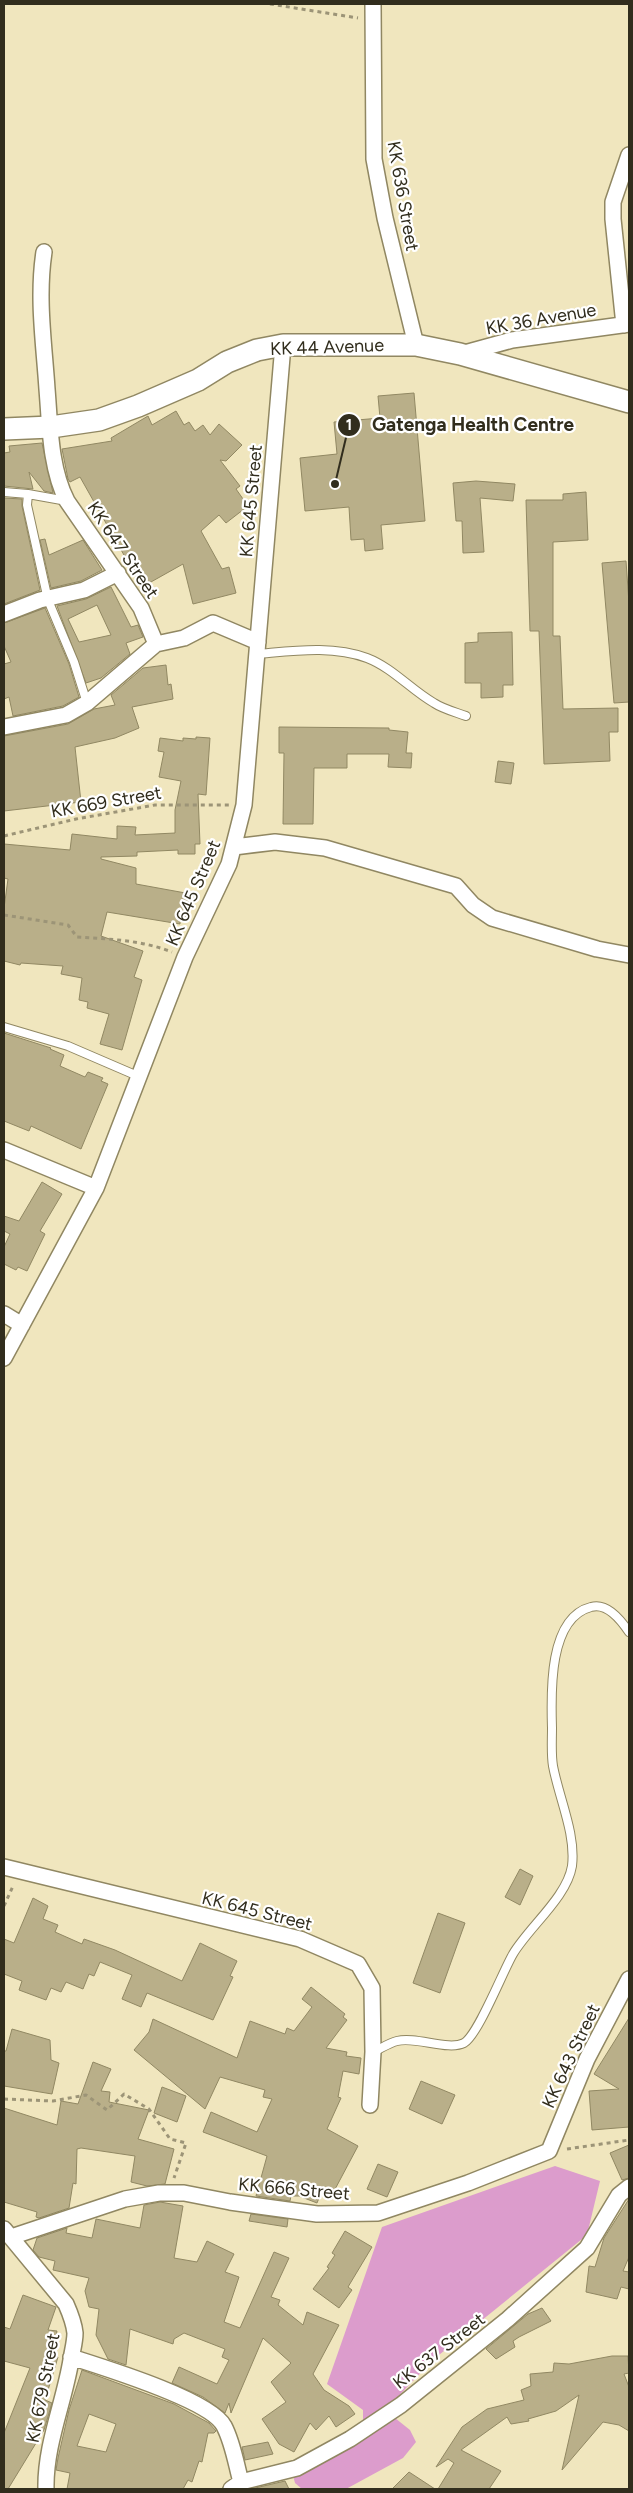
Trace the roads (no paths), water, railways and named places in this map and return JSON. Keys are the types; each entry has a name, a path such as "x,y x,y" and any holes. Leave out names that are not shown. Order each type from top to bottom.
{"main road":[{"name":"KK 44 Avenue","path":"4,429 50,427 99,420 198,380 227,362 257,350 283,345 416,345 460,354 629,402"}],"street":[{"name":"KK 636 Street","path":"373,4 374,159 385,218 416,345"},
{"path":"626,324 613,202 629,155"},
{"name":"KK 647 Street","path":"44,252 41,275 41,313 50,427 61,490 141,608 156,644"},
{"name":"KK 36 Avenue","path":"460,354 512,340 626,324"},
{"name":"KK 645 Street","path":"4,1358 96,1188 185,957 229,864 234,847 244,805 283,345"},
{"path":"4,614 16,608 84,590 118,573"},
{"path":"4,728 66,715 87,703 156,644 184,638 213,623 258,648"},
{"path":"234,847 275,842 325,848 456,886 473,904 492,918 597,949 629,955"},
{"path":"4,1150 96,1188"},
{"path":"4,1314 22,1325"},
{"name":"KK 645 Street","path":"4,1868 300,1939 358,1964 372,1988 373,2052 370,2105"},
{"name":"KK 643 Street","path":"549,2151 587,2059 629,1978"},
{"name":"KK 666 Street","path":"8,2233 125,2200 168,2193 184,2193 230,2202 317,2214 378,2213 468,2183 549,2151"},
{"name":"KK 637 Street","path":"236,2486 297,2468 350,2439 401,2405 508,2320 587,2248 619,2195 629,2187"},
{"name":"KK 679 Street","path":"8,2233 66,2304 73,2319 75,2334 52,2439 46,2489"},
{"path":"71,2357 135,2379 210,2411 224,2425 236,2486"}],"lane":[{"path":"4,492 67,501"},
{"path":"28,494 29,514 48,600 74,662 87,703"},
{"path":"258,648 344,652 360,656 398,676 434,703 466,716"},
{"path":"4,1027 68,1046 140,1077"},
{"path":"373,2052 396,2041 418,2040 451,2045 464,2043 477,2028 514,1952 532,1926 561,1892 572,1867 569,1830 552,1765 551,1687 556,1654 564,1630 574,1615 592,1606 604,1608 619,1618 629,1632"}],"place":[{"name":"Gatenga Health Centre","path":"335,484"}]}
